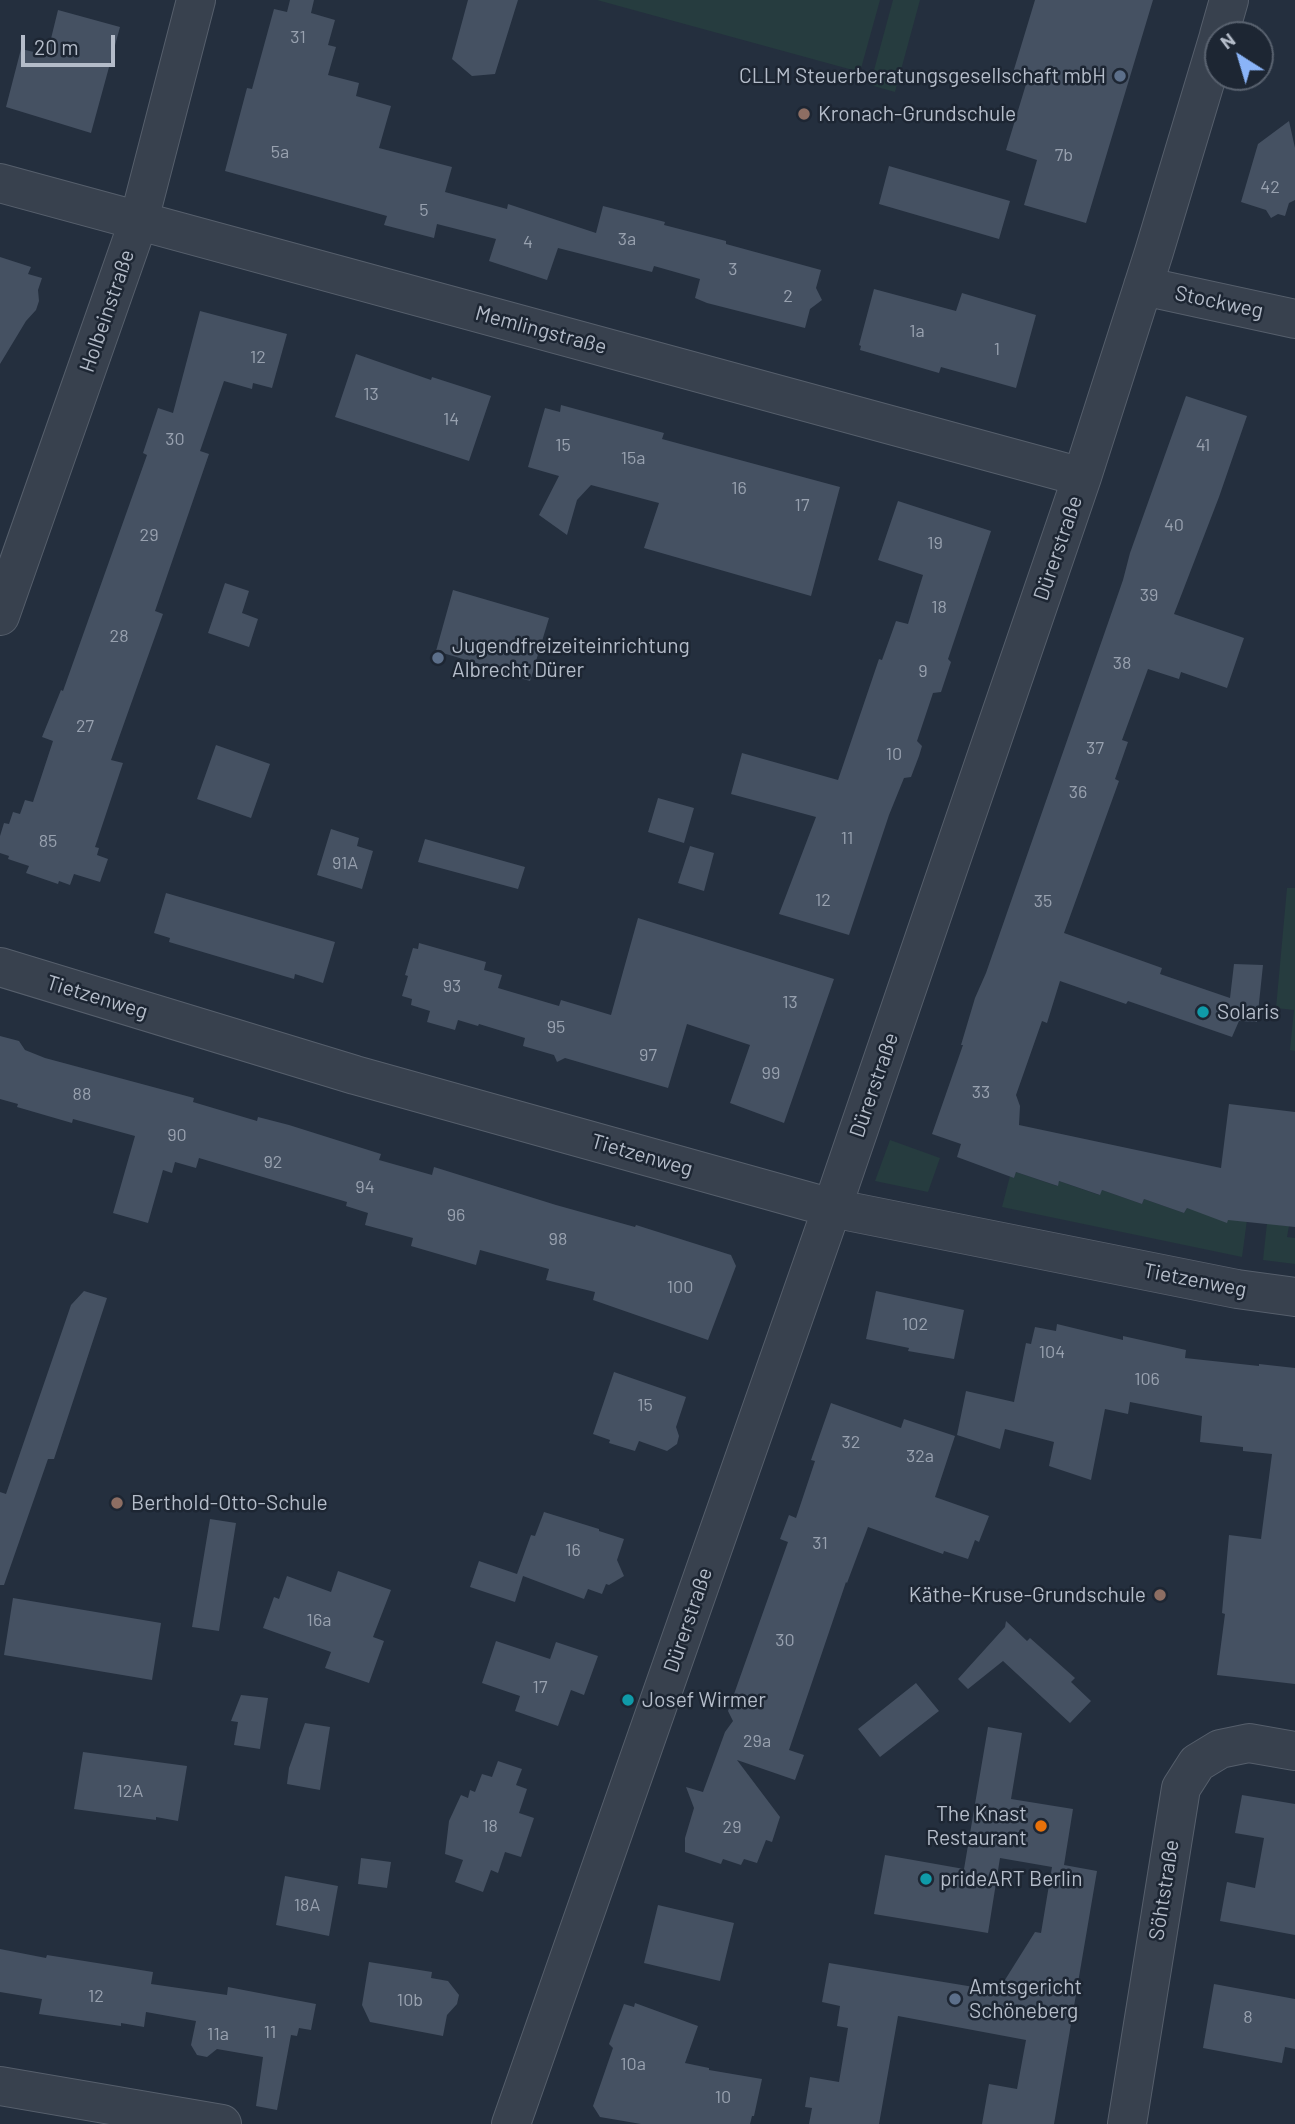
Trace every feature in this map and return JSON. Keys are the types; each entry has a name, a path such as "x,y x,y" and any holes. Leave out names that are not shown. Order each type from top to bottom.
{"street":[{"name":"Holbeinstraße","path":"0,616 139,220 196,0"},
{"name":"Dürerstraße","path":"1223,21 1229,0"},
{"name":"Dürerstraße","path":"511,2124 832,1208 1082,477 1204,86"},
{"name":"Memlingstraße","path":"0,183 1082,477"},
{"name":"Stockweg","path":"1143,286 1295,319"},
{"name":"Tietzenweg","path":"0,967 355,1075 832,1208 1223,1287 1295,1297"},
{"name":"Söhtstraße","path":"1127,2124 1181,1788 1197,1763 1220,1749 1249,1743 1295,1751"},
{"path":"0,2086 222,2124"}],"green space":[{"path":"597,0 880,0 860,72"},
{"path":"893,0 920,0 895,92 870,85"},
{"path":"1287,888 1295,888 1295,1051 1290,1050 1294,1010 1276,1008"},
{"path":"890,1140 940,1158 928,1192 875,1181"},
{"path":"1016,1172 1057,1186 1059,1181 1099,1195 1102,1190 1142,1204 1144,1199 1184,1213 1187,1208 1247,1220 1242,1257 1002,1207 1010,1176 1014,1178"},
{"path":"1267,1223 1289,1226 1287,1237 1295,1238 1295,1264 1263,1260"}],"building":[{"path":"290,0 314,0 311,13 335,20 328,45 336,47 328,75 359,83 356,96 391,106 379,148 452,167 445,192 507,209 508,204 596,233 603,206 665,222 664,225 821,270 816,288 822,300 810,309 805,328 695,298 700,279 654,266 652,272 558,248 547,280 489,261 496,239 437,224 434,238 384,225 387,216 225,171 247,88 252,89 274,9 287,12"},
{"path":"468,0 518,0 495,74 472,76 452,59"},
{"path":"1035,0 1153,0 1086,223 1024,205 1037,160 1006,150 1027,81 1012,76"},
{"path":"58,10 120,27 91,133 6,107 21,49 47,55"},
{"path":"1289,121 1295,148 1295,200 1289,203 1285,216 1278,214 1271,218 1266,210 1241,202 1258,144"},
{"path":"889,166 1010,201 999,239 879,204"},
{"path":"0,257 31,267 28,274 42,278 36,310 26,321 0,364"},
{"path":"874,289 956,311 962,293 1036,315 1016,388 941,367 939,373 860,350"},
{"path":"200,311 287,334 272,388 253,383 252,389 224,381 200,451 209,454 155,611 163,614 111,760 123,763 95,847 99,848 97,855 108,859 100,882 74,874 70,885 59,881 58,884 26,873 29,866 8,859 9,856 0,853 0,836 4,823 9,824 13,812 20,814 25,800 33,802 53,741 42,737 61,690 63,691 147,455 143,453 158,408 173,413"},
{"path":"356,354 431,380 432,377 491,396 469,461 335,417"},
{"path":"1186,396 1247,416 1174,614 1244,638 1227,688 1181,672 1179,679 1148,669 1122,740 1128,742 1115,779 1119,781 1064,933 1162,968 1160,974 1230,998 1234,964 1263,965 1257,1022 1239,1021 1232,1037 1060,981 1047,1023 1042,1021 1016,1095 1020,1106 1019,1125 1221,1168 1229,1104 1295,1112 1295,1227 1228,1220 1227,1223 1187,1208 1184,1213 1144,1199 1142,1204 1102,1190 1100,1195 1059,1181 1058,1186 1016,1172 1014,1178 957,1157 961,1144 932,1134 963,1045 975,998 986,973"},
{"path":"561,405 664,433 662,439 840,487 811,596 644,548 659,503 591,485 577,500 567,535 539,515 559,476 528,467 545,408 560,412"},
{"path":"898,501 991,531 948,659 951,662 941,692 933,693 917,741 922,746 919,756 911,777 904,778 889,815 849,935 779,914 816,817 731,794 742,753 838,780 879,659 882,660 896,621 908,624 923,575 878,560"},
{"path":"225,583 249,591 242,613 258,619 249,647 208,633"},
{"path":"453,590 549,618 530,681 436,651"},
{"path":"216,745 270,764 251,818 197,799"},
{"path":"658,798 694,808 684,843 648,832"},
{"path":"331,829 359,838 357,846 373,851 362,889 317,875"},
{"path":"425,839 525,867 518,889 418,862"},
{"path":"690,846 714,853 704,891 678,883"},
{"path":"166,893 335,942 323,983 295,974 294,979 169,942 170,938 154,933"},
{"path":"638,918 834,979 784,1123 730,1103 750,1045 687,1024 668,1088 565,1058 557,1062 554,1055 523,1046 525,1038 479,1024 478,1026 458,1020 455,1030 427,1022 430,1011 411,1005 412,999 402,996 413,948 418,949 419,943 486,962 484,970 502,975 498,988 559,1006 561,1000 611,1015"},
{"path":"0,1036 19,1041 25,1050 45,1058 194,1098 193,1102 257,1121 258,1117 289,1125 381,1154 379,1160 432,1175 434,1167 556,1205 635,1227 636,1225 731,1255 736,1266 708,1340 593,1300 595,1292 546,1280 549,1269 480,1250 476,1265 411,1246 413,1238 365,1225 368,1213 346,1206 347,1202 199,1158 196,1168 175,1162 172,1173 163,1170 148,1223 113,1213 135,1136 73,1119 72,1123 17,1107 18,1104 0,1099"},
{"path":"84,1291 107,1298 54,1459 48,1459 4,1585 0,1585 0,1492 6,1494 71,1305"},
{"path":"876,1291 964,1310 954,1359 908,1351 909,1348 866,1339"},
{"path":"1057,1324 1123,1340 1123,1336 1186,1350 1185,1358 1295,1368 1295,1684 1217,1675 1225,1614 1222,1613 1229,1535 1261,1539 1272,1454 1243,1451 1243,1447 1200,1442 1202,1416 1130,1402 1128,1414 1105,1409 1091,1480 1049,1466 1054,1442 1005,1429 1000,1449 957,1435 966,1391 1014,1402 1026,1343 1031,1344 1035,1327 1056,1331"},
{"path":"614,1372 686,1397 676,1427 679,1436 677,1444 667,1451 639,1441 635,1451 609,1443 610,1440 593,1434"},
{"path":"831,1403 901,1428 904,1419 955,1436 935,1497 989,1516 979,1542 975,1540 968,1559 944,1551 943,1554 868,1527 846,1582 789,1750 804,1755 795,1780 737,1760 780,1817 772,1842 766,1840 757,1863 744,1859 741,1865 723,1859 721,1864 685,1852 685,1838 694,1808 686,1787 703,1792 725,1732 733,1721 728,1711 788,1542 780,1539 789,1515 796,1518 815,1461 811,1460"},
{"path":"544,1512 624,1539 617,1560 624,1576 609,1585 606,1584 602,1594 588,1589 584,1599 523,1576 515,1602 470,1587 479,1561 517,1574 531,1535 535,1536"},
{"path":"210,1519 236,1523 219,1631 192,1627"},
{"path":"338,1571 391,1590 373,1637 384,1641 369,1683 325,1668 331,1652 263,1628 274,1597 279,1599 287,1576 331,1592"},
{"path":"13,1598 161,1623 152,1680 4,1655"},
{"path":"1006,1621 1027,1641 1030,1638 1075,1678 1071,1682 1091,1701 1070,1723 1003,1661 968,1689 958,1679 1005,1627"},
{"path":"496,1641 550,1659 556,1642 598,1656 584,1695 571,1690 558,1726 515,1711 520,1696 482,1683"},
{"path":"916,1683 939,1711 880,1757 858,1729"},
{"path":"241,1695 268,1698 260,1749 234,1745 238,1722 231,1721"},
{"path":"305,1723 330,1727 320,1790 287,1784 289,1768"},
{"name":"Amtsgericht Schöneberg","path":"988,1727 1022,1733 1011,1799 1073,1809 1064,1865 1097,1871 1054,2124 982,2124 989,2084 1017,2089 1026,2040 898,2016 879,2124 809,2124 812,2108 805,2107 810,2077 839,2082 848,2028 837,2026 840,2006 822,2002 829,1963 998,1991 1035,1932 1041,1933 1052,1867 1000,1858 988,1933 874,1914 885,1855 964,1869"},
{"path":"83,1752 187,1766 178,1821 74,1809"},
{"path":"498,1761 522,1769 516,1785 527,1789 519,1813 534,1818 521,1857 505,1852 498,1873 491,1870 483,1892 455,1882 463,1860 445,1854 449,1821 461,1795 468,1798 470,1790 475,1792 482,1774 492,1777"},
{"path":"1242,1795 1295,1804 1295,1935 1220,1921 1227,1882 1255,1888 1264,1838 1235,1833"},
{"path":"361,1858 391,1862 387,1888 358,1884"},
{"path":"285,1876 338,1886 329,1936 276,1925"},
{"path":"658,1905 734,1923 720,1981 644,1963"},
{"path":"0,1949 153,1972 151,1984 227,1995 228,1987 316,2004 311,2030 299,2028 297,2036 291,2035 277,2110 256,2106 263,2057 217,2049 207,2057 197,2055 191,2045 196,2021 146,2012 144,2027 121,2023 121,2026 39,2014 42,1999 0,1992"},
{"path":"369,1962 432,1972 431,1978 448,1981 459,1995 457,2004 447,2015 443,2036 370,2022 362,2005"},
{"path":"1214,1984 1295,1999 1295,2049 1285,2047 1282,2063 1203,2048"},
{"path":"635,2003 698,2026 685,2063 762,2079 750,2124 641,2124 600,2117 593,2106 613,2048 609,2044 624,2004 634,2007"}],"place":[{"name":"CLLM Steuerberatungsgesellschaft mbH","path":"1120,76"},
{"name":"Kronach-Grundschule","path":"804,114"},
{"name":"Jugendfreizeiteinrichtung Albrecht Dürer","path":"438,658"},
{"name":"Solaris","path":"1203,1012"},
{"name":"Berthold-Otto-Schule","path":"117,1503"},
{"name":"Käthe-Kruse-Grundschule","path":"1160,1595"},
{"name":"Josef Wirmer","path":"628,1700"},
{"name":"The Knast Restaurant","path":"1041,1826"},
{"name":"prideART Berlin","path":"926,1879"},
{"name":"Amtsgericht Schöneberg","path":"955,1999"}]}
